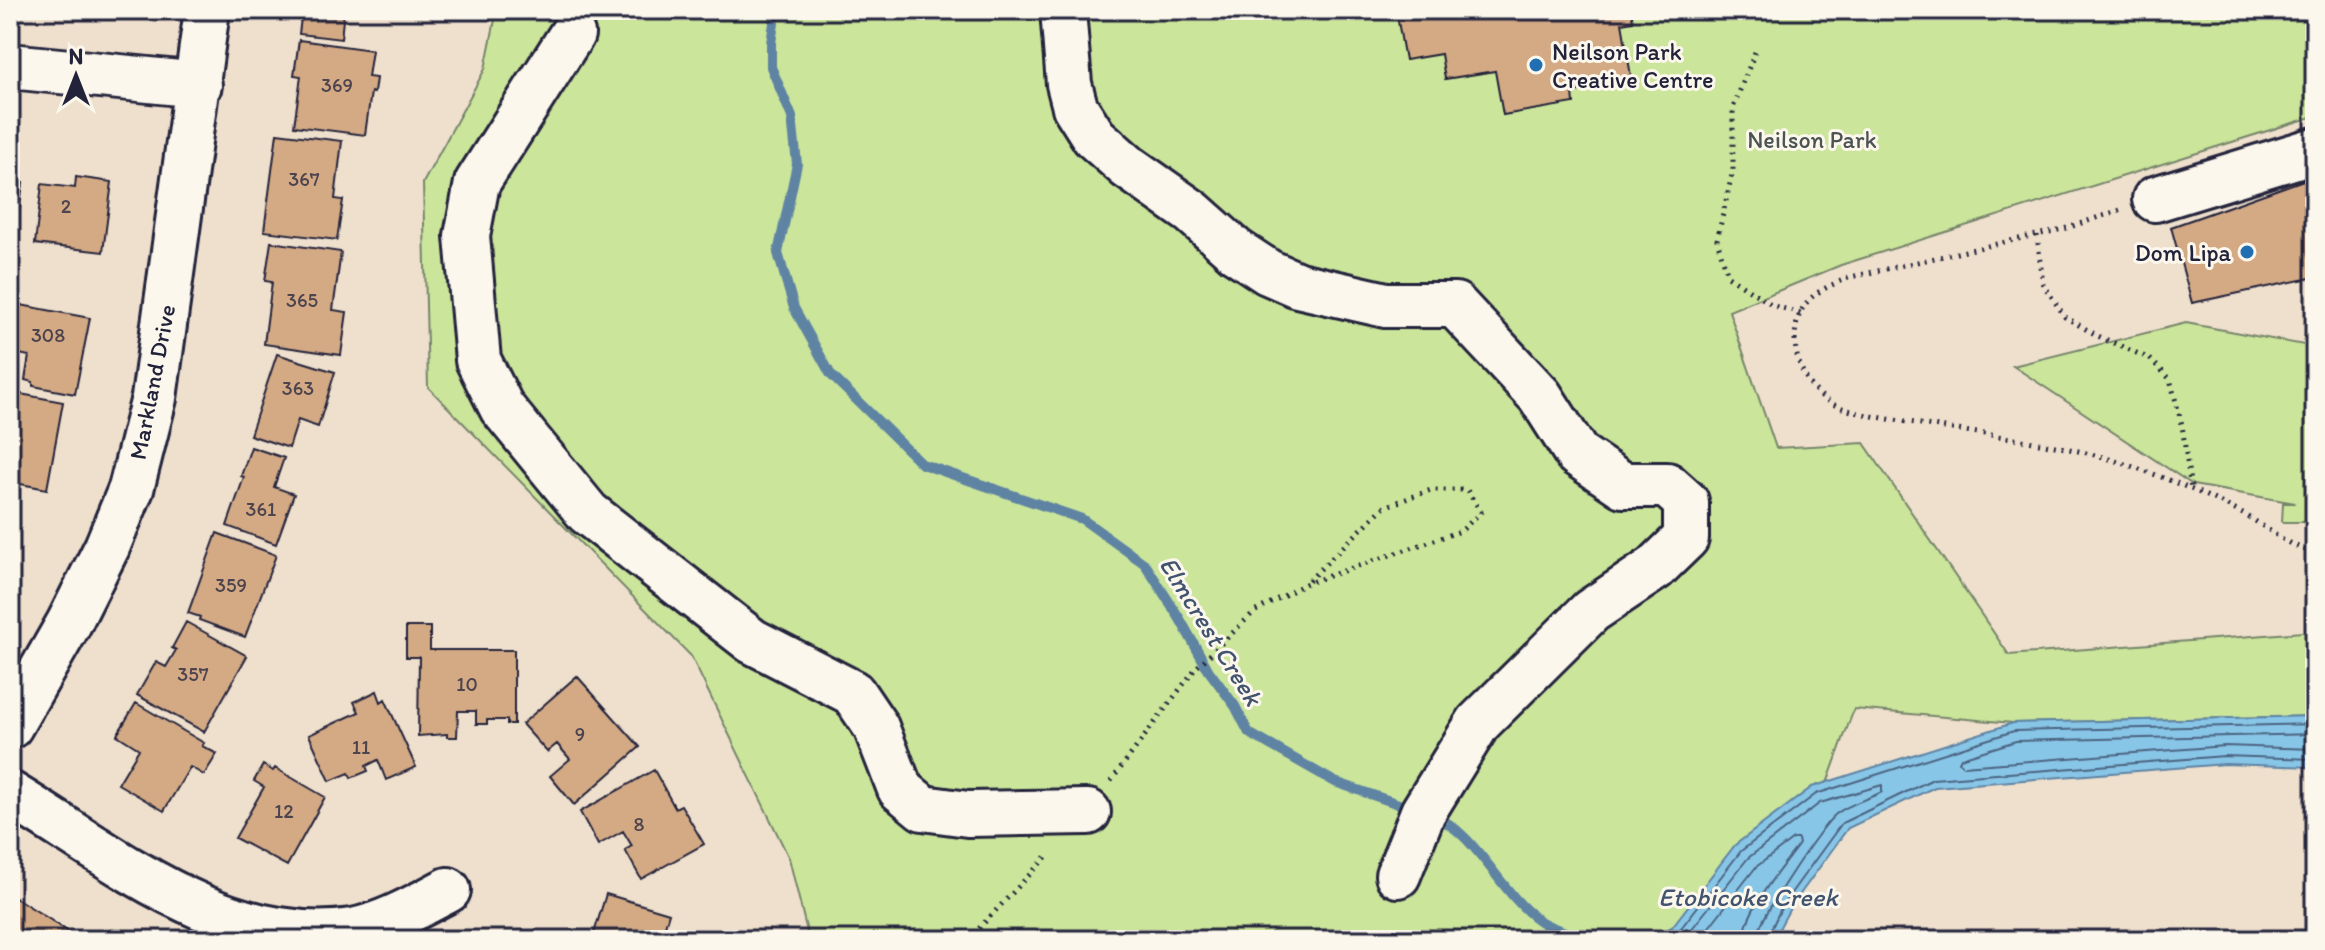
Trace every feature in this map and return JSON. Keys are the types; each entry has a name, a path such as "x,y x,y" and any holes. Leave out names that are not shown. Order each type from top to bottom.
{"street":[{"name":"Markland Drive","path":"10,726 69,623 107,547 131,489 154,398 207,10"},
{"path":"1063,10 1069,84 1075,107 1094,137 1128,167 1192,212 1236,251 1268,272 1298,285 1386,305 1455,305 1540,396 1577,454 1623,485 1667,485 1686,502 1686,538 1655,568 1591,611 1478,723 1423,812 1398,875"},
{"path":"572,34 477,183 467,236 478,360 502,408 588,513 752,641 853,693 876,727 900,789 923,808 968,814 1088,812"},
{"path":"10,66 199,85"},
{"path":"2155,199 2315,150"},
{"path":"10,794 160,890 222,921 248,930 301,937 354,931 404,912 448,890"}],"path":[{"path":"1755,52 1733,108 1733,170 1717,240 1728,276 1774,306 1801,313"},
{"path":"2155,199 2067,228 1851,277 1814,294 1806,301 1795,337 1798,363 1811,386 1833,404 1883,418 2105,458 2238,511 2271,529 2299,550 2315,552"},
{"path":"2037,235 2043,284 2065,317 2098,336 2150,359 2170,379 2182,425 2191,490"},
{"path":"1195,669 1254,612 1305,584 1461,531 1481,512 1467,490 1431,490 1384,507 1305,584"}],"green space":[{"name":"Neilson Park","path":"497,10 2315,10 2315,116 1841,265 1729,311 1776,448 1864,443 2009,655 2315,631 2315,716 2013,723 1854,709 1770,940 809,940 789,858 691,656 428,387 423,183 485,69"},
{"path":"2186,323 2315,347 2315,522 2282,522 2283,503 2295,503 2193,485 2013,366"}],"water":[{"name":"Etobicoke Creek","path":"2315,716 2315,767 2225,764 1935,787 1848,828 1790,908 1773,940 1647,940 1672,927 1735,845 1812,787 2013,723"}],"building":[{"path":"302,10 344,10 341,39 299,34"},
{"name":"Neilson Park Creative Centre","path":"1396,10 1631,10 1633,21 1622,23 1632,82 1573,92 1574,103 1503,115 1495,71 1445,79 1441,54 1405,60"},
{"path":"299,40 372,50 368,77 376,78 365,135 294,126 301,76 294,75"},
{"path":"277,133 342,141 335,199 343,200 337,240 264,231"},
{"name":"Dom Lipa","path":"2315,176 2315,277 2192,303 2171,227"},
{"path":"76,177 112,182 103,252 35,244 42,184 75,188"},
{"path":"10,181 23,183 14,247 10,246"},
{"path":"271,242 341,252 333,310 347,312 341,355 264,344 272,282 265,281"},
{"path":"10,303 90,318 75,394 33,386 33,382 25,380 29,356 10,352"},
{"path":"277,354 335,372 318,427 298,420 289,448 250,435"},
{"path":"10,392 63,402 47,489 10,482 13,451 10,450"},
{"path":"251,447 284,458 274,487 294,494 276,544 227,526"},
{"path":"217,533 276,555 245,637 188,613"},
{"path":"186,622 247,656 204,732 137,695 156,662 166,667"},
{"path":"406,627 430,627 430,650 514,650 514,724 507,724 507,720 487,720 487,724 476,724 476,711 458,711 457,737 447,737 447,734 418,736 419,657 406,657"},
{"path":"577,676 640,747 574,805 550,776 570,759 557,744 547,752 522,724"},
{"path":"377,691 381,702 385,699 416,767 386,780 378,760 366,766 368,771 351,778 349,773 330,781 309,735 359,712 354,702"},
{"path":"136,703 217,754 204,775 190,767 164,811 118,784 139,749 117,735"},
{"path":"263,765 273,771 275,768 325,797 287,866 235,838 264,787 254,781"},
{"path":"654,770 675,808 681,805 704,844 641,879 625,850 632,846 623,831 598,845 580,812"},
{"path":"606,894 669,913 661,940 592,940"},
{"path":"16,898 81,940 10,940 10,907"}],"waterway":[{"name":"Elmcrest Creek","path":"776,10 771,67 792,117 797,164 778,253 794,308 831,375 922,464 1082,519 1145,564 1249,733 1335,782 1413,809"},
{"name":"Elmcrest Creek","path":"1432,815 1461,834 1523,907 1542,923 1589,940"}],"place":[{"name":"Neilson Park Creative Centre","path":"1536,65"},
{"name":"Dom Lipa","path":"2247,252"}]}
